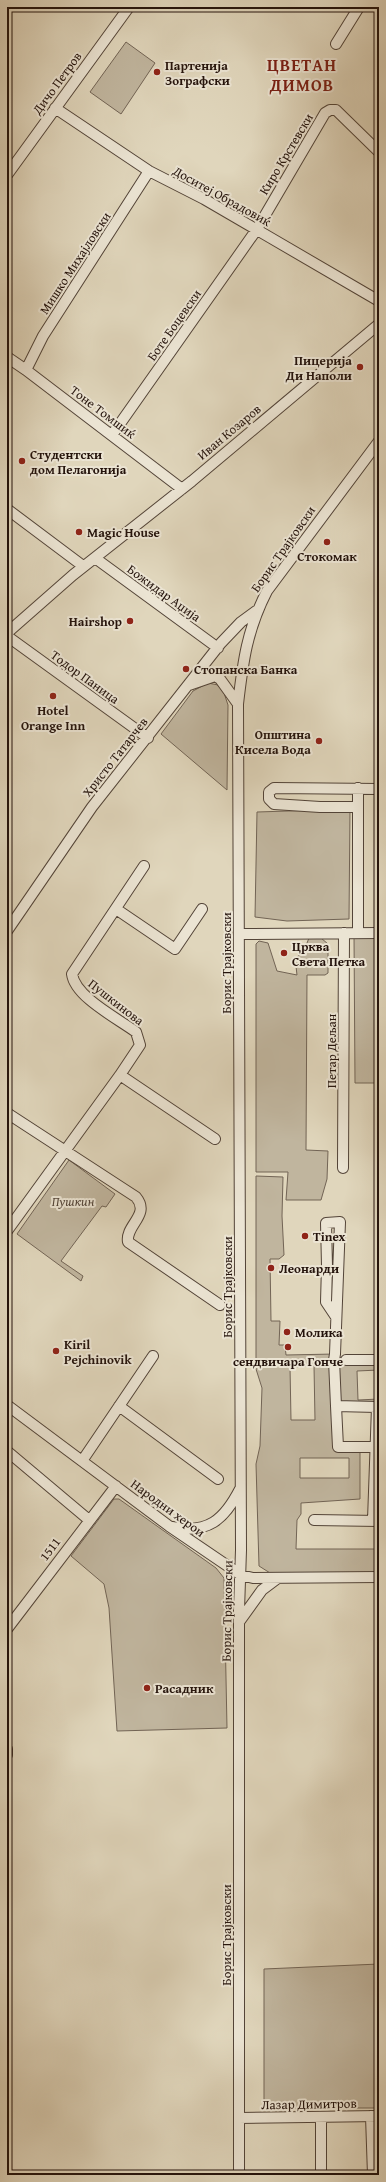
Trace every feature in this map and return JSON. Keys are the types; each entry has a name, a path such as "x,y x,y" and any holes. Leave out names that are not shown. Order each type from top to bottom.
{"street":[{"name":"Дичо Петров","path":"7,175 129,7"},
{"path":"336,44 359,7"},
{"name":"Доситеј Обрадовиќ","path":"55,108 149,171 204,199 379,301"},
{"name":"Киро Крстевски","path":"257,230 325,113 330,110 336,110 379,152"},
{"name":"Мишко Михајловски","path":"26,370 43,336 149,171"},
{"name":"Боте Боцевски","path":"112,435 257,230"},
{"name":"Иван Козаров","path":"7,635 83,566 182,489 379,324"},
{"name":"Тоне Томшиќ","path":"7,357 182,489"},
{"name":"Борис Трајковски","path":"239,2175 239,1622 241,1575 241,1487 238,704 244,654 256,611 272,582 379,441"},
{"path":"7,509 83,566"},
{"name":"Божидар Аџија","path":"95,558 218,648"},
{"name":"Христо Татарчев","path":"7,931 92,807 218,648 241,622 256,611"},
{"name":"Тодор Паница","path":"7,635 148,738"},
{"path":"188,686 215,676 220,679 238,704"},
{"path":"358,807 320,808 274,804 269,799 269,792 274,788 379,788"},
{"path":"358,788 358,933"},
{"name":"Пушкинова","path":"7,1231 140,1045 140,1038 136,1032 80,992 73,981 72,974 144,866"},
{"path":"116,909 175,949 202,909"},
{"name":"Петар Дељан","path":"343,1168 344,933"},
{"path":"240,934 379,933"},
{"path":"120,1075 215,1139"},
{"path":"7,1113 139,1201 142,1212 128,1236 130,1245 220,1305"},
{"path":"336,1317 326,1302 328,1266 326,1222 340,1222 336,1317 336,1406 338,1447 376,1447"},
{"path":"82,1460 153,1356"},
{"path":"346,1360 379,1360"},
{"name":"Народни херои","path":"7,1405 169,1526 241,1575"},
{"path":"119,1406 218,1479"},
{"path":"314,1520 376,1520 377,1407 336,1406"},
{"path":"7,1451 89,1520"},
{"name":"1511","path":"7,1628 116,1486"},
{"path":"169,1526 196,1529 214,1522 227,1510 241,1487"},
{"path":"241,1575 253,1578 379,1577"},
{"path":"239,1622 262,1590 278,1578"},
{"path":"372,2175 375,2116"},
{"name":"Лазар Димитров","path":"239,2118 375,2116"},
{"path":"321,2117 321,2175"}],"green space":[{"path":"126,42 155,63 121,114 90,92"},
{"path":"208,683 218,685 224,693 228,705 227,790 161,734 193,691"},
{"path":"350,809 349,919 287,921 255,917 257,812"},
{"path":"354,935 379,935 379,1083 355,1083"},
{"path":"309,938 321,938 328,944 328,973 325,975 307,975 306,1150 328,1151 327,1179 321,1200 286,1200 288,1172 256,1172 256,944 259,941 268,943 277,971 297,975 295,958 303,953"},
{"name":"Пушкин","path":"69,1160 115,1194 106,1207 102,1206 61,1261 83,1276 81,1281 17,1234"},
{"path":"256,1176 283,1177 282,1216 284,1255 279,1259 270,1259 271,1321 280,1321 279,1345 285,1345 286,1355 335,1354 335,1360 379,1360 379,1370 357,1371 358,1400 379,1399 379,1428 377,1407 336,1406 338,1447 360,1449 360,1499 301,1503 301,1514 297,1520 296,1549 379,1549 379,1577 278,1578 259,1566 256,1464 260,1446 262,1388 256,1369","holes":["314,1366 315,1420 291,1420 290,1367","300,1458 349,1458 349,1478 300,1478"]},
{"path":"114,1499 119,1499 216,1568 224,1578 227,1728 117,1731 109,1608 104,1584 71,1556"},
{"path":"379,1964 379,2108 264,2108 264,1969"}],"place":[{"name":"Партенија Зографски","path":"157,72"},
{"name":"Пицерија Ди Наполи","path":"360,367"},
{"name":"Студентски дом Пелагонија","path":"22,461"},
{"name":"Magic House","path":"79,532"},
{"name":"Стокомак","path":"327,542"},
{"name":"Hairshop","path":"130,621"},
{"name":"Стопанска Банка","path":"186,669"},
{"name":"Hotel Orange Inn","path":"53,696"},
{"name":"Општина Кисела Вода","path":"319,741"},
{"name":"Црква Света Петка","path":"284,953"},
{"name":"Tinex","path":"305,1236"},
{"name":"Леонарди","path":"271,1268"},
{"name":"Молика","path":"287,1332"},
{"name":"сендвичара Гонче","path":"288,1347"},
{"name":"Kiril Pejchinovik","path":"56,1351"},
{"name":"Расадник","path":"147,1688"}],"district":[{"name":"ЦВЕТАН ДИМОВ","path":"302,74"}]}
